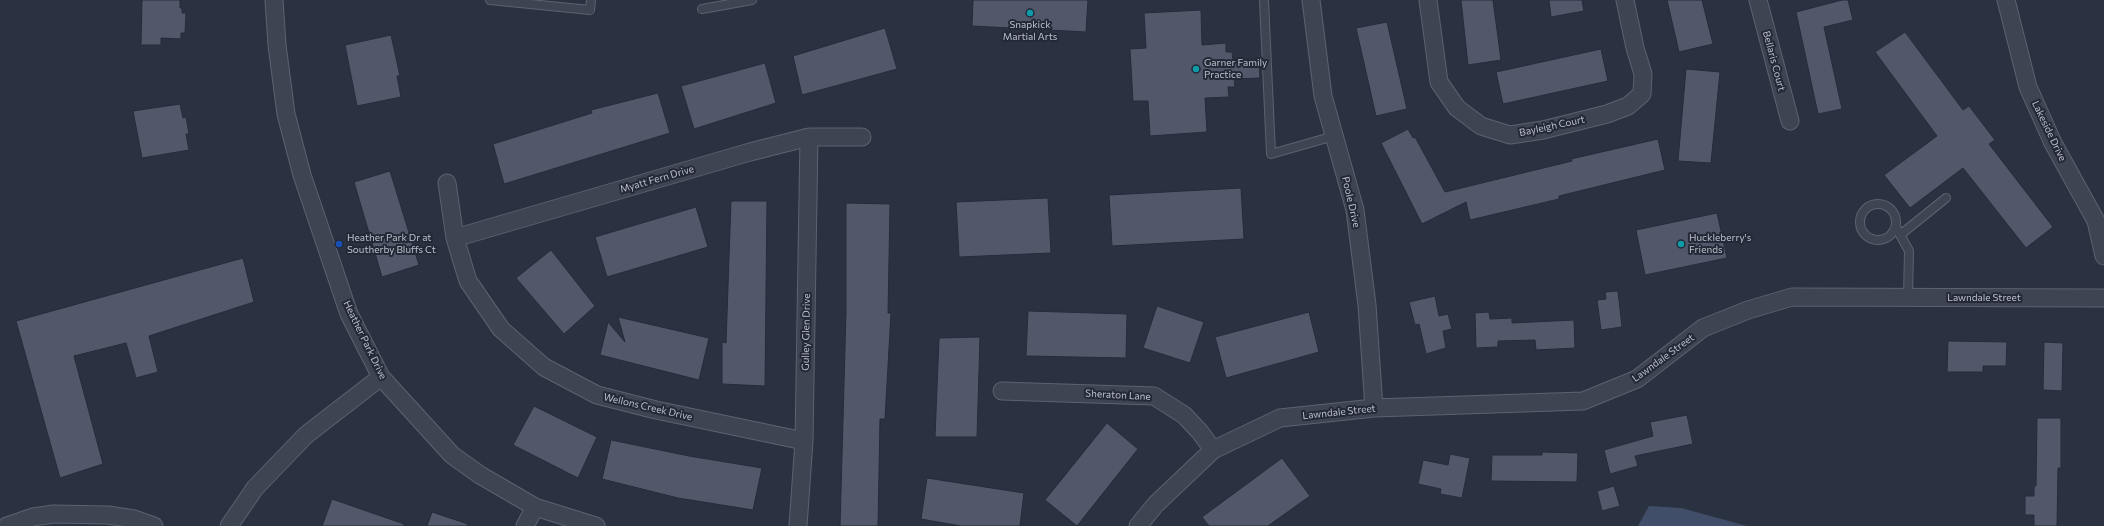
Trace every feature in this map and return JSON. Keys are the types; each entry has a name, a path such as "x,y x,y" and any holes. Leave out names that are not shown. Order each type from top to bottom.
{"street":[{"name":"Heather Park Drive","path":"274,0 277,45 286,114 302,175 349,314 381,378 452,455 480,475 535,507 596,526"},
{"name":"Poole Drive","path":"1311,0 1323,96 1355,210 1367,305 1374,408"},
{"name":"Bayleigh Court","path":"1428,0 1440,82 1457,108 1481,126 1510,135 1543,130 1607,114 1628,106 1642,94 1643,74 1635,48 1625,0"},
{"name":"Bellaris Court","path":"1758,0 1790,121"},
{"name":"Lakeside Drive","path":"2006,0 2028,87 2053,143 2096,221 2104,256"},
{"name":"Myatt Fern Drive","path":"455,238 750,152 809,137 862,137"},
{"name":"Gulley Glen Drive","path":"798,526 804,441 809,137"},
{"name":"Wellons Creek Drive","path":"446,183 455,238 468,281 501,329 544,367 597,395 656,410 804,441"},
{"name":"Lawndale Street","path":"1138,526 1156,504 1213,450 1280,418 1374,408 1583,401 1636,379 1703,328 1748,310 1792,298 2104,298"},
{"path":"229,526 255,488 306,434 381,378"},
{"name":"Sheraton Lane","path":"1002,391 1154,396 1184,415 1200,432 1213,450"},
{"path":"525,526 535,507"},
{"path":"7,526 33,517 54,514 108,515 134,519 154,526"}],"lane":[{"path":"490,0 590,10 591,0"},
{"path":"702,9 752,0"},
{"path":"1264,0 1271,154 1334,136"},
{"path":"1900,235 1946,198"},
{"path":"1896,227 1889,237 1878,240 1872,239 1863,232 1860,227 1861,216 1868,206 1874,204 1886,206 1895,215 1896,227 1909,251 1908,298"}],"water":[{"path":"1649,506 1681,508 1747,526 1638,526"}],"building":[{"path":"142,0 180,0 180,8 182,8 182,13 186,13 185,33 181,33 181,39 161,38 161,45 141,45"},
{"name":"Snapkick Martial Arts","path":"973,0 1088,0 1086,32 972,26"},
{"path":"1461,0 1493,0 1501,60 1468,65"},
{"path":"1549,0 1582,0 1584,11 1551,17"},
{"path":"1667,0 1702,0 1713,44 1679,52"},
{"path":"1842,0 1848,0 1853,20 1824,27 1842,109 1818,114 1796,12"},
{"name":"Garner Family Practice","path":"1201,10 1202,45 1226,43 1226,52 1232,52 1233,60 1259,58 1260,78 1234,79 1235,87 1228,87 1229,97 1205,98 1207,132 1150,136 1148,101 1133,101 1130,49 1146,48 1144,13"},
{"path":"1387,22 1407,109 1376,116 1356,28"},
{"path":"885,28 897,69 802,95 793,56"},
{"path":"1905,32 1963,110 1969,106 1995,140 1989,144 2053,227 2026,248 1963,168 1910,208 1884,175 1937,136 1875,52"},
{"path":"391,35 400,76 397,76 401,97 357,106 345,45"},
{"path":"1601,49 1608,81 1503,104 1496,72"},
{"path":"765,63 776,103 694,129 681,86"},
{"path":"1686,69 1720,72 1711,163 1678,161"},
{"path":"658,93 670,133 504,184 493,144 592,113 591,110"},
{"path":"180,104 183,118 186,117 189,134 186,134 189,150 142,158 133,111"},
{"path":"1408,129 1413,138 1415,137 1445,192 1572,161 1571,159 1658,139 1665,170 1559,196 1559,199 1470,220 1466,202 1422,224 1381,143"},
{"path":"390,171 419,265 382,277 354,182"},
{"path":"1241,188 1244,239 1112,246 1109,195"},
{"path":"1048,198 1051,253 959,257 956,202"},
{"path":"731,201 767,201 765,386 722,384 722,342 726,343"},
{"path":"846,203 890,204 888,313 891,313 885,419 880,419 878,526 840,526 846,312"},
{"path":"696,207 708,247 607,277 595,237"},
{"name":"Huckleberry's Friends","path":"1717,213 1727,258 1645,275 1636,230"},
{"path":"551,250 595,306 564,334 516,278"},
{"path":"243,258 254,302 149,336 158,372 136,378 126,343 74,356 103,464 60,478 16,321"},
{"path":"1618,291 1622,327 1601,330 1597,300 1606,299 1605,292"},
{"path":"1435,296 1439,316 1448,314 1452,329 1443,331 1446,348 1426,354 1419,324 1415,325 1409,302"},
{"path":"1157,306 1204,322 1190,363 1143,348"},
{"path":"1028,311 1127,314 1126,358 1026,356"},
{"path":"1309,312 1319,352 1226,378 1215,337"},
{"path":"1489,312 1490,319 1512,318 1512,323 1574,320 1575,348 1536,350 1535,340 1498,341 1498,347 1476,348 1475,313"},
{"path":"618,317 709,338 699,380 600,355 608,322 625,342"},
{"path":"980,337 977,437 935,437 939,338"},
{"path":"1948,341 2007,342 2006,366 1983,366 1983,372 1947,372"},
{"path":"2044,342 2063,343 2062,391 2043,390"},
{"path":"534,406 597,437 578,478 513,445"},
{"path":"1687,415 1693,444 1635,456 1638,466 1610,474 1604,450 1653,436 1650,422"},
{"path":"2037,418 2061,418 2061,468 2058,468 2057,526 2034,526 2034,515 2025,515 2025,496 2034,496 2034,486 2036,486"},
{"path":"1107,423 1138,449 1077,526 1045,500"},
{"path":"611,440 689,456 762,468 753,510 678,498 602,479"},
{"path":"1542,452 1578,453 1577,482 1491,481 1492,455 1542,455"},
{"path":"1450,454 1470,458 1462,498 1440,494 1441,489 1418,484 1423,460 1448,465"},
{"path":"1282,458 1310,496 1268,526 1209,526 1202,517"},
{"path":"927,478 1024,493 1020,526 961,526 921,519"},
{"path":"1614,486 1620,506 1602,511 1597,491"},
{"path":"332,499 404,524 404,526 322,526"},
{"path":"432,512 468,524 467,526 427,526"}],"place":[{"name":"Snapkick Martial Arts","path":"1030,13"},
{"name":"Garner Family Practice","path":"1196,69"},
{"name":"Heather Park Dr at Southerby Bluffs Ct","path":"339,244"},
{"name":"Huckleberry's Friends","path":"1681,244"}]}
